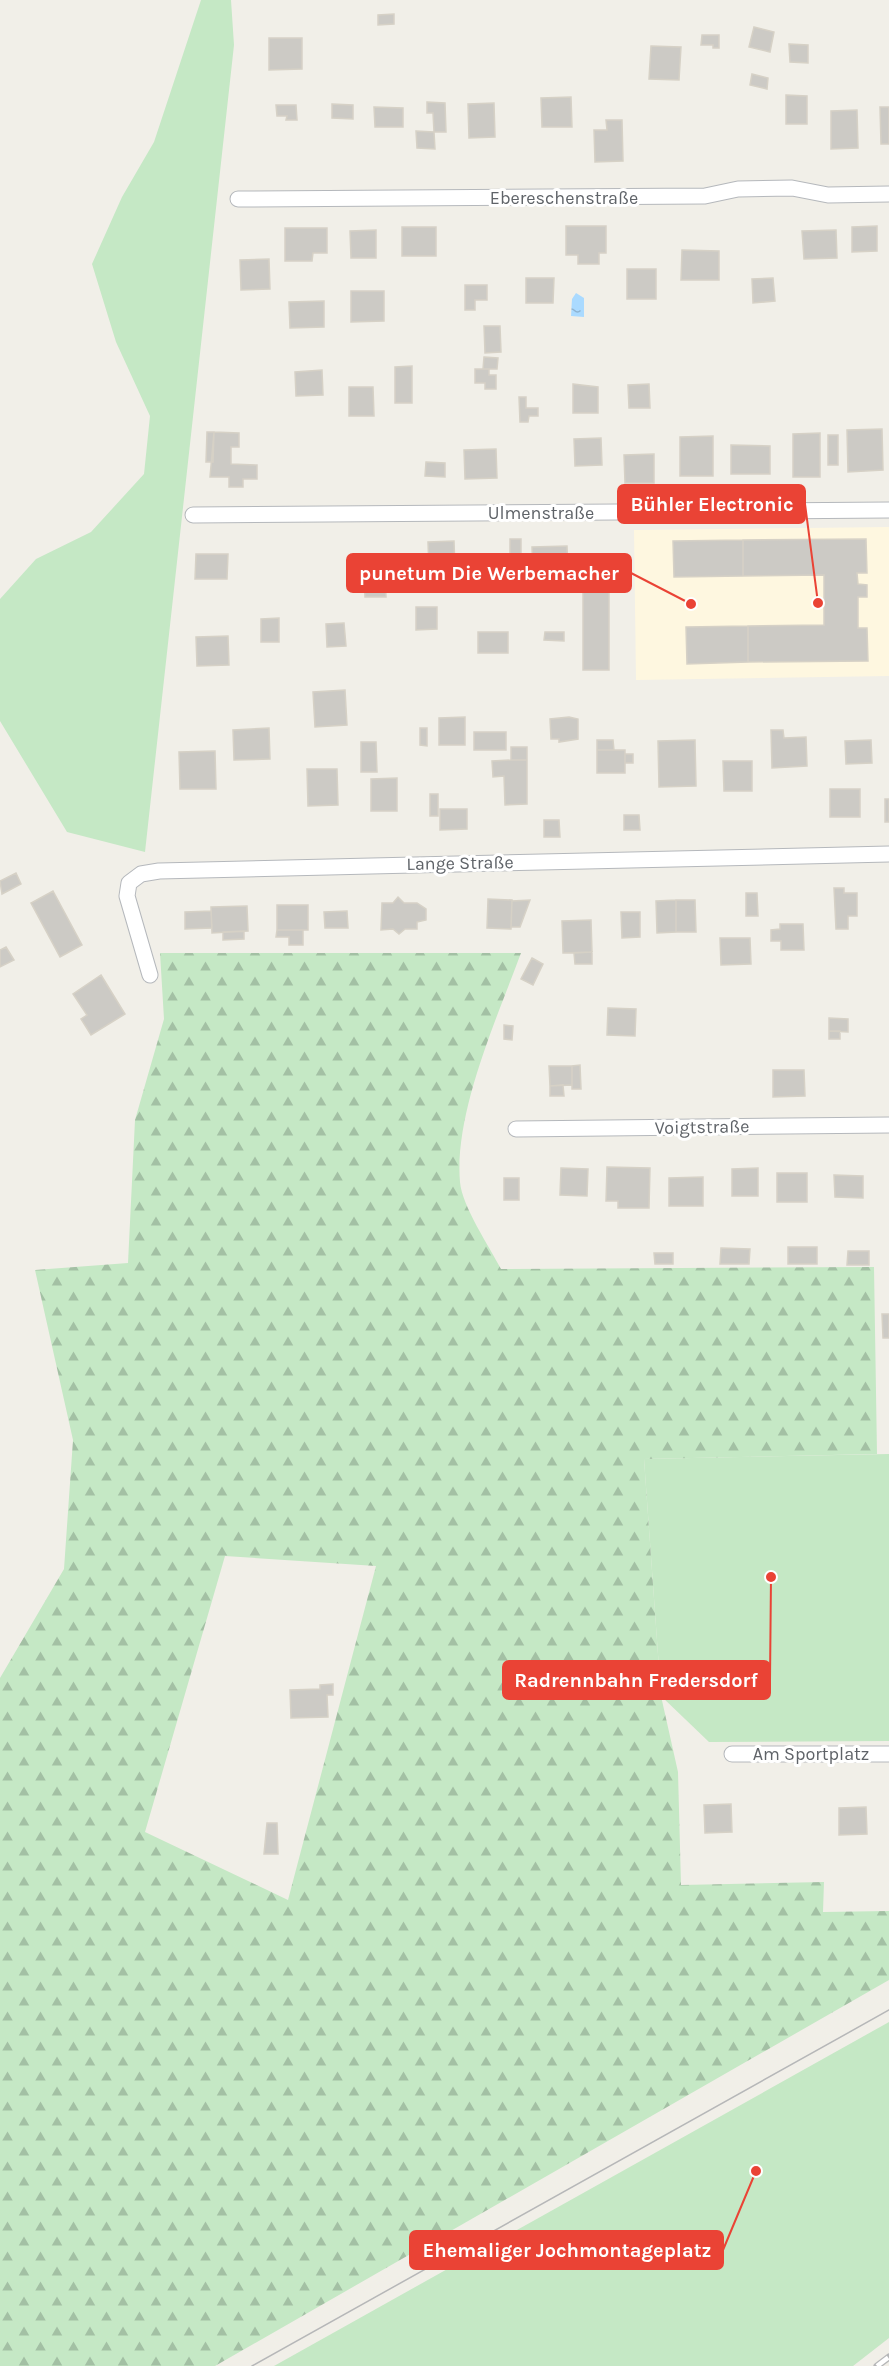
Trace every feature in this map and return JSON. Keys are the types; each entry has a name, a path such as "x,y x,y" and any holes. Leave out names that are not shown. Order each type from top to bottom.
{"street":[{"name":"Ebereschenstraße","path":"238,200 705,196 738,189 792,188 828,195 889,194"},
{"name":"Ulmenstraße","path":"193,515 889,510"},
{"name":"Lange Straße","path":"150,975 127,896 129,883 141,874 159,871 889,854"},
{"name":"Voigtstraße","path":"516,1129 889,1125"},
{"name":"Am Sportplatz","path":"732,1754 889,1754"}],"shaded area":[{"path":"889,527 889,676 636,680 634,530"}],"green space":[{"path":"201,0 231,0 234,45 145,852 67,832 0,721 0,599 36,559 91,532 144,474 150,416 116,342 92,264 122,197 154,142"},
{"path":"160,953 521,953 479,1066 470,1096 460,1155 462,1192 477,1226 501,1269 874,1267 877,1454 644,1459 661,1696 678,1772 681,1885 824,1882 823,1912 889,1911 889,1980 215,2366 0,2366 0,1678 64,1569 73,1440 35,1270 128,1263 135,1120 164,1019","holes":["225,1556 376,1566 288,1900 145,1832"]},
{"path":"889,1454 889,1741 709,1742 661,1696 644,1459"},
{"path":"889,2022 889,2338 853,2366 274,2366"}],"water":[{"path":"576,293 584,298 584,317 571,316 572,299"}],"building":[{"path":"394,14 394,24 378,25 378,15"},
{"path":"754,27 774,32 770,52 749,47"},
{"path":"702,35 719,35 719,48 713,48 713,45 701,45"},
{"path":"269,38 302,38 302,69 269,70"},
{"path":"789,44 808,45 808,63 790,62"},
{"path":"651,46 681,47 679,80 649,79"},
{"path":"752,74 768,78 767,89 750,85"},
{"path":"786,95 807,96 807,124 786,124"},
{"path":"571,97 572,127 542,127 541,98"},
{"path":"427,102 445,103 446,132 434,132 433,113 427,113"},
{"path":"494,103 495,137 469,138 468,104"},
{"path":"332,104 353,105 353,119 332,118"},
{"path":"276,105 296,105 297,120 286,120 287,116 277,116"},
{"path":"374,107 403,108 403,127 375,127"},
{"path":"880,107 889,107 889,144 881,144"},
{"path":"857,110 858,148 831,149 831,111"},
{"path":"606,120 622,120 623,161 595,162 594,130 607,130"},
{"path":"416,131 434,132 435,149 417,148"},
{"path":"566,226 606,226 606,253 599,253 599,264 578,264 578,255 566,255"},
{"path":"877,226 877,251 852,252 852,227"},
{"path":"402,227 436,227 436,256 402,256"},
{"path":"285,228 327,228 327,253 313,253 312,261 285,261"},
{"path":"376,230 376,258 351,258 350,231"},
{"path":"836,230 837,258 804,259 802,231"},
{"path":"682,250 719,251 719,280 681,280"},
{"path":"269,259 270,289 241,290 240,260"},
{"path":"627,269 656,269 656,299 627,299"},
{"path":"526,278 554,278 553,303 526,303"},
{"path":"773,278 775,301 753,303 752,279"},
{"path":"465,285 487,285 487,300 475,300 475,310 465,310"},
{"path":"351,291 384,291 384,321 351,322"},
{"path":"324,301 324,327 290,328 289,302"},
{"path":"484,326 500,326 501,352 485,353"},
{"path":"484,357 498,358 497,369 483,369"},
{"path":"412,366 412,403 395,403 395,367"},
{"path":"475,369 489,369 489,375 496,375 496,389 485,389 485,383 475,383"},
{"path":"322,370 323,395 296,396 295,372"},
{"path":"573,384 598,387 598,413 573,413"},
{"path":"649,384 650,408 629,408 628,385"},
{"path":"349,387 373,387 374,416 349,416"},
{"path":"519,397 526,397 526,408 538,408 538,416 529,416 528,422 520,422"},
{"path":"882,429 883,470 848,472 847,430"},
{"path":"207,432 214,432 213,462 206,462"},
{"path":"214,432 239,433 239,447 231,447 231,464 257,465 257,479 243,479 243,487 229,487 229,477 210,477"},
{"path":"820,433 820,477 793,477 793,434"},
{"path":"828,435 838,435 838,465 828,465"},
{"path":"713,436 713,476 680,476 680,437"},
{"path":"601,438 602,465 575,466 574,439"},
{"path":"731,445 770,446 770,474 731,474"},
{"path":"496,449 497,478 465,479 464,450"},
{"path":"654,454 654,483 625,483 624,455"},
{"path":"426,462 445,463 445,477 425,476"},
{"path":"510,539 521,539 521,555 510,556"},
{"path":"866,539 867,573 857,573 858,584 867,585 867,597 858,597 858,628 867,628 868,661 748,662 748,626 824,625 824,575 743,576 743,540"},
{"path":"743,540 743,576 674,577 673,541"},
{"path":"454,541 455,569 429,570 428,542"},
{"path":"567,546 568,573 533,574 532,547"},
{"path":"196,554 228,554 227,579 195,579"},
{"path":"364,570 385,570 386,597 365,597"},
{"path":"583,574 609,574 609,670 583,670"},
{"path":"416,607 437,607 437,629 416,630"},
{"path":"279,618 279,642 261,642 261,619"},
{"path":"344,623 346,646 327,647 326,624"},
{"path":"748,626 748,662 687,664 686,627"},
{"path":"478,632 508,632 508,653 478,653"},
{"path":"545,632 564,632 564,641 544,640"},
{"path":"228,636 229,665 197,666 196,637"},
{"path":"345,690 347,725 315,727 313,692"},
{"path":"465,717 465,745 439,745 439,718"},
{"path":"569,717 578,719 578,739 559,742 559,739 551,739 550,719"},
{"path":"269,728 270,759 234,760 233,730"},
{"path":"420,728 427,728 427,746 420,745"},
{"path":"771,730 783,730 784,738 806,737 807,766 772,768"},
{"path":"474,732 506,732 506,750 474,750"},
{"path":"597,740 613,740 614,750 597,750"},
{"path":"695,740 696,786 659,787 658,741"},
{"path":"871,740 872,763 846,764 845,741"},
{"path":"361,742 376,742 377,772 361,772"},
{"path":"511,747 527,747 527,760 511,760"},
{"path":"597,750 625,750 625,773 597,773"},
{"path":"215,751 216,789 180,789 179,752"},
{"path":"625,754 633,754 633,763 625,763"},
{"path":"527,760 527,804 505,805 504,776 493,777 492,761"},
{"path":"723,761 752,761 752,791 724,791"},
{"path":"307,769 337,769 338,805 308,806"},
{"path":"397,778 397,811 371,811 371,779"},
{"path":"830,789 860,789 860,817 830,817"},
{"path":"430,794 438,794 438,816 430,816"},
{"path":"885,799 889,799 889,822 885,822"},
{"path":"440,809 467,809 467,829 440,830"},
{"path":"624,815 639,815 640,830 624,830"},
{"path":"544,820 559,820 560,837 544,837"},
{"path":"16,873 21,884 2,894 0,881"},
{"path":"834,888 844,888 844,893 857,893 857,916 848,916 848,929 836,929"},
{"path":"53,891 82,945 60,957 31,903"},
{"path":"746,893 757,893 758,916 746,916"},
{"path":"398,897 404,903 417,903 426,909 426,920 417,922 417,929 405,929 399,934 393,929 381,930 382,903 393,903"},
{"path":"488,899 512,900 511,929 487,928"},
{"path":"530,900 520,927 511,927 512,901"},
{"path":"676,900 676,932 657,933 656,901"},
{"path":"676,900 695,900 696,932 676,932"},
{"path":"277,905 308,905 308,930 277,930"},
{"path":"247,906 248,931 212,933 211,907"},
{"path":"211,911 212,928 185,929 185,912"},
{"path":"347,911 348,928 325,928 324,912"},
{"path":"621,912 640,912 640,937 622,938"},
{"path":"591,920 592,952 563,953 562,921"},
{"path":"780,924 803,924 804,950 781,950 781,941 771,941 771,930 780,929"},
{"path":"277,930 303,930 303,945 289,945 289,937 276,937"},
{"path":"244,931 244,939 223,940 223,932"},
{"path":"720,938 750,938 751,964 721,965"},
{"path":"6,947 14,960 0,967 0,950"},
{"path":"592,952 592,964 575,964 574,953"},
{"path":"532,958 543,964 533,985 521,979"},
{"path":"101,975 125,1014 91,1035 81,1019 87,1015 73,994"},
{"path":"608,1008 636,1009 635,1036 607,1035"},
{"path":"829,1018 848,1019 848,1032 829,1031"},
{"path":"504,1025 513,1026 512,1040 504,1039"},
{"path":"829,1031 840,1031 840,1039 829,1039"},
{"path":"580,1065 581,1089 572,1089 572,1066"},
{"path":"549,1066 572,1066 572,1085 550,1086"},
{"path":"773,1070 804,1070 805,1096 773,1097"},
{"path":"563,1085 564,1096 550,1096 550,1086"},
{"path":"607,1167 650,1168 649,1208 618,1208 618,1201 606,1201"},
{"path":"561,1168 588,1169 587,1196 560,1195"},
{"path":"758,1168 758,1196 732,1196 732,1169"},
{"path":"777,1173 807,1173 807,1202 777,1202"},
{"path":"834,1175 863,1176 863,1198 835,1197"},
{"path":"703,1177 703,1206 669,1206 669,1178"},
{"path":"504,1178 519,1178 519,1200 504,1200"},
{"path":"788,1247 817,1247 817,1264 788,1264"},
{"path":"721,1248 750,1249 749,1264 720,1264"},
{"path":"848,1251 869,1251 869,1265 847,1265"},
{"path":"654,1253 673,1253 673,1264 655,1264"},
{"path":"882,1314 889,1314 889,1338 883,1338"},
{"path":"333,1684 333,1695 327,1695 328,1717 291,1718 290,1690 320,1689 320,1685"},
{"path":"731,1804 732,1832 705,1833 704,1805"},
{"path":"866,1807 867,1834 839,1835 839,1808"},
{"path":"267,1823 277,1823 278,1854 264,1854"}],"tram line":[{"path":"252,2366 889,2010"}],"railway":[{"path":"877,2366 889,2357"}],"place":[{"name":"Bühler Electronic","path":"818,603"},
{"name":"punetum Die Werbemacher","path":"691,604"},
{"name":"Radrennbahn Fredersdorf","path":"771,1577"},
{"name":"Ehemaliger Jochmontageplatz","path":"756,2171"}]}
